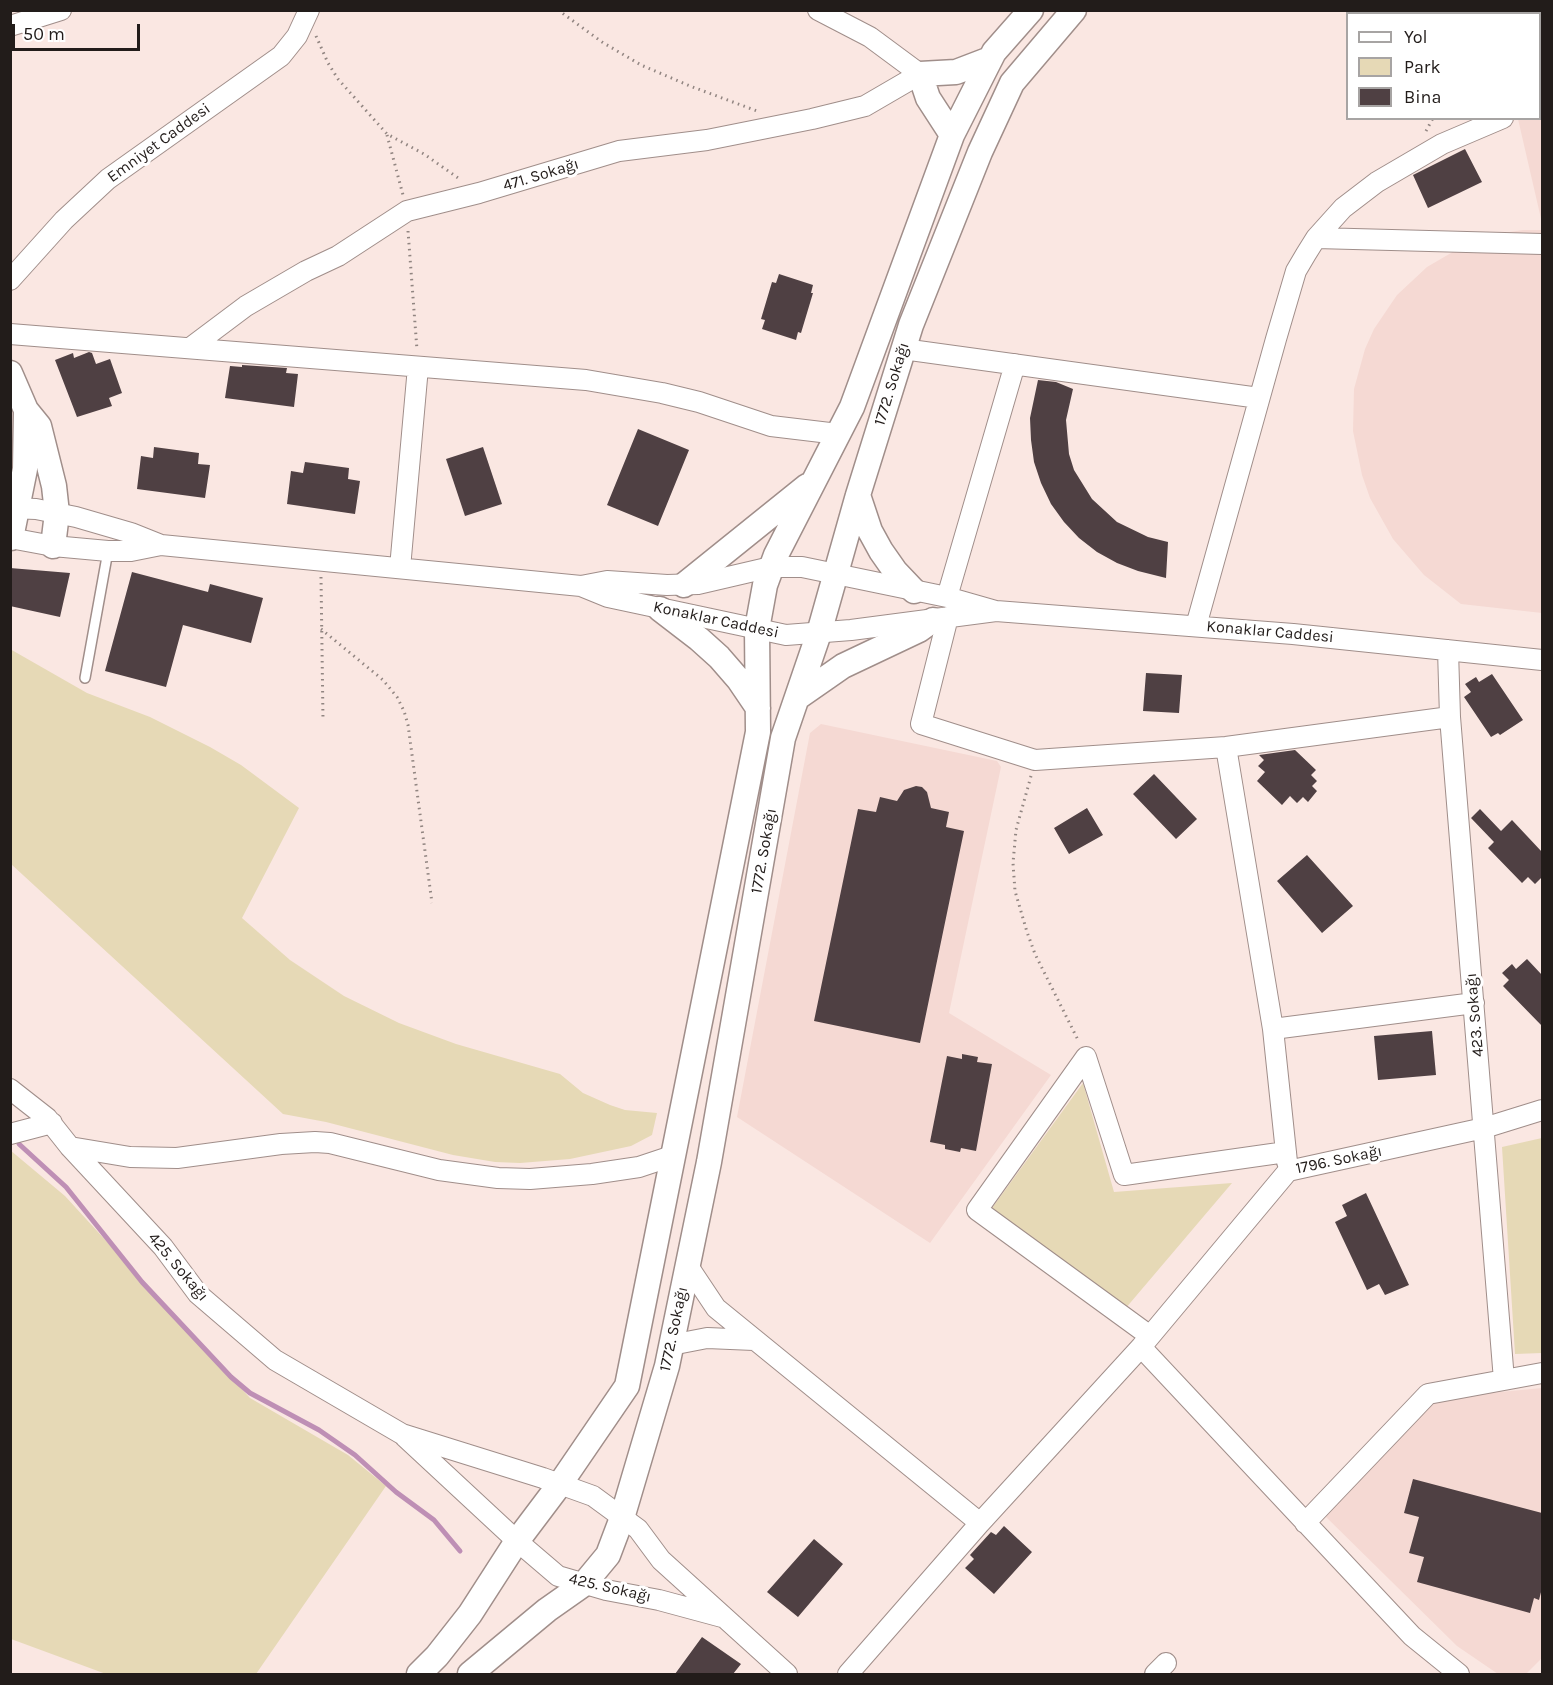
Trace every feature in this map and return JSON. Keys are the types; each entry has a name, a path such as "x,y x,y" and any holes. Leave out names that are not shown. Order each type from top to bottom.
{"street":[{"path":"10,26 61,10"},
{"path":"818,10 885,46 920,74 928,98 952,135"},
{"name":"1772. Sokağı","path":"419,1674 437,1656 470,1614 517,1541 560,1484 627,1386 758,732 757,629 760,604 771,567 852,407 952,135 994,52 1031,10"},
{"name":"1772. Sokağı","path":"470,1674 547,1610 584,1584 608,1555 622,1518 667,1366 688,1266 709,1162 783,738 819,633 910,325 980,152 1012,83 1074,10"},
{"name":"Emniyet Caddesi","path":"10,280 64,220 108,179 280,56 297,36 308,11"},
{"path":"920,74 956,72 990,59"},
{"name":"471. Sokağı","path":"190,348 246,306 286,282 338,256 407,211 479,193 619,151 707,140 865,106 920,74"},
{"path":"1196,626 1296,271 1316,238 1343,208 1377,182 1442,144 1498,120"},
{"path":"1316,238 1542,244"},
{"path":"10,334 586,380 699,402 771,426 838,434"},
{"path":"903,349 1259,398"},
{"path":"947,597 1015,364"},
{"path":"400,568 418,367"},
{"path":"10,373 26,410 39,426 54,486 57,513 52,546"},
{"path":"11,538 13,508 25,469 26,410"},
{"path":"684,585 816,478"},
{"path":"858,495 870,531 881,551 914,591"},
{"name":"Konaklar Caddesi","path":"13,508 57,513 131,533 161,545 581,586 608,597 786,635 996,611"},
{"name":"Konaklar Caddesi","path":"11,538 52,546 108,551 131,551 161,545"},
{"name":"Konaklar Caddesi","path":"581,586 607,581 684,585 711,582 771,567 802,567 947,597 996,611 1196,626 1542,660"},
{"path":"660,609 719,657 739,680 758,708"},
{"path":"797,698 843,666 940,619"},
{"path":"940,619 921,724 1035,760 1226,747 1450,717"},
{"name":"423. Sokağı","path":"1448,650 1450,717 1504,1380"},
{"path":"1086,1057 1124,1175 1287,1161 1273,1029 1226,747"},
{"path":"1273,1029 1474,1003"},
{"path":"1086,1057 977,1210 1146,1342 1305,1523 1412,1636 1459,1674"},
{"name":"425. Sokağı","path":"10,1089 52,1123 70,1147 163,1247 198,1294 238,1330 276,1360 402,1434 558,1576 728,1619"},
{"name":"1796. Sokağı","path":"848,1674 980,1522 1146,1342 1287,1161 1484,1128 1542,1110"},
{"path":"10,1134 52,1123"},
{"path":"70,1147 130,1157 165,1158 201,1156 281,1144 330,1143 439,1170 498,1178 530,1179 592,1174 639,1167 672,1156"},
{"path":"688,1266 716,1308 980,1522"},
{"path":"671,1345 706,1338 754,1340"},
{"path":"1305,1523 1428,1394 1542,1373"},
{"name":"425. Sokağı","path":"402,1434 593,1496 638,1529 661,1560 787,1674"}],"lane":[{"path":"85,678 108,551"}],"path":[{"path":"558,10 602,42 641,65 751,110 761,111"},
{"path":"308,11 320,47 338,79 387,134 424,154 479,193"},
{"path":"387,134 407,211 418,367"},
{"path":"321,561 323,720"},
{"path":"321,630 383,680 397,697 404,711 408,725 432,903"},
{"path":"1035,760 1016,830 1013,863 1015,891 1035,954 1086,1057"}],"shaded area":[{"path":"1541,98 1542,223 1518,120 1541,120"},
{"path":"1542,230 1542,613 1461,604 1424,575 1393,539 1370,498 1362,475 1353,431 1354,389 1365,349 1374,329 1397,295 1427,267 1463,246 1503,233"},
{"path":"821,724 997,761 1001,767 949,1013 1051,1075 930,1243 737,1117 810,733"},
{"path":"1542,1388 1542,1658 1526,1674 1498,1674 1457,1646 1323,1514 1438,1398"}],"green space":[{"path":"10,649 87,693 150,717 210,747 241,765 299,808 242,918 290,960 344,996 399,1023 456,1044 560,1074 583,1093 610,1105 625,1110 657,1113 652,1135 631,1146 570,1159 520,1163 495,1162 453,1155 326,1122 283,1114 11,864"},
{"path":"1083,1083 1114,1192 1232,1183 1125,1309 987,1215"},
{"path":"1542,1138 1542,1353 1515,1354 1502,1147"},
{"path":"10,1150 65,1196 250,1398 348,1455 386,1486 256,1674 106,1674 11,1639"}],"building":[{"path":"1465,149 1482,182 1428,208 1413,175"},
{"path":"779,274 813,285 811,293 813,293 801,333 798,332 796,340 762,329 765,320 761,319 772,282 776,283"},
{"path":"73,353 74,358 92,353 96,364 110,359 122,393 109,398 112,406 77,417 55,360"},
{"path":"242,365 287,368 286,373 298,374 294,407 225,398 230,366 242,367"},
{"path":"1038,380 1056,382 1073,389 1066,420 1069,454 1074,470 1092,499 1117,522 1148,537 1168,542 1166,578 1138,571 1097,552 1079,538 1051,504 1034,462 1031,440 1030,418"},
{"path":"638,429 689,450 658,526 607,505"},
{"path":"154,447 199,453 198,464 210,465 205,498 137,489 141,456 153,458"},
{"path":"483,447 502,504 465,516 446,459"},
{"path":"305,462 349,468 348,479 360,481 355,514 287,504 291,471 303,473"},
{"path":"10,568 70,573 60,617 10,606"},
{"path":"132,572 208,592 210,584 263,598 251,643 183,625 166,687 105,671"},
{"path":"1146,673 1182,675 1179,713 1143,711"},
{"path":"1492,674 1523,720 1500,735 1498,733 1491,737 1464,697 1471,692 1465,684 1476,677 1479,682"},
{"path":"1295,750 1316,770 1311,775 1317,781 1312,786 1317,791 1308,802 1303,797 1297,803 1290,796 1282,805 1257,781 1265,772 1258,766 1264,760 1259,755"},
{"path":"1154,774 1197,819 1176,839 1133,794"},
{"path":"916,786 922,787 927,792 931,808 949,812 946,827 964,831 920,1043 814,1021 858,809 876,812 880,797 897,801 904,790"},
{"path":"1087,808 1103,835 1069,854 1054,828"},
{"path":"1480,809 1501,831 1512,820 1542,852 1542,877 1535,884 1528,877 1522,883 1488,848 1494,842 1471,818"},
{"path":"1307,855 1353,906 1322,933 1277,881"},
{"path":"1527,959 1542,975 1542,1026 1503,986 1509,980 1502,973 1512,964 1516,969"},
{"path":"1432,1031 1436,1075 1378,1080 1374,1036"},
{"path":"962,1054 978,1057 977,1062 992,1064 976,1151 961,1148 960,1152 945,1149 945,1145 930,1142 947,1056 962,1059"},
{"path":"1366,1193 1409,1285 1385,1295 1379,1284 1367,1290 1335,1222 1347,1216 1342,1205"},
{"path":"1413,1479 1542,1513 1542,1588 1539,1600 1534,1598 1530,1613 1417,1582 1424,1557 1409,1553 1419,1517 1404,1513"},
{"path":"1004,1526 1032,1552 994,1594 965,1568 974,1559 970,1555 991,1532 996,1535"},
{"path":"814,1539 843,1564 798,1617 767,1592"},
{"path":"702,1637 741,1664 733,1674 675,1674"}],"waterway":[{"path":"19,1144 66,1187 142,1282 231,1377 250,1393 319,1430 355,1455 396,1492 434,1520 460,1551"}]}
